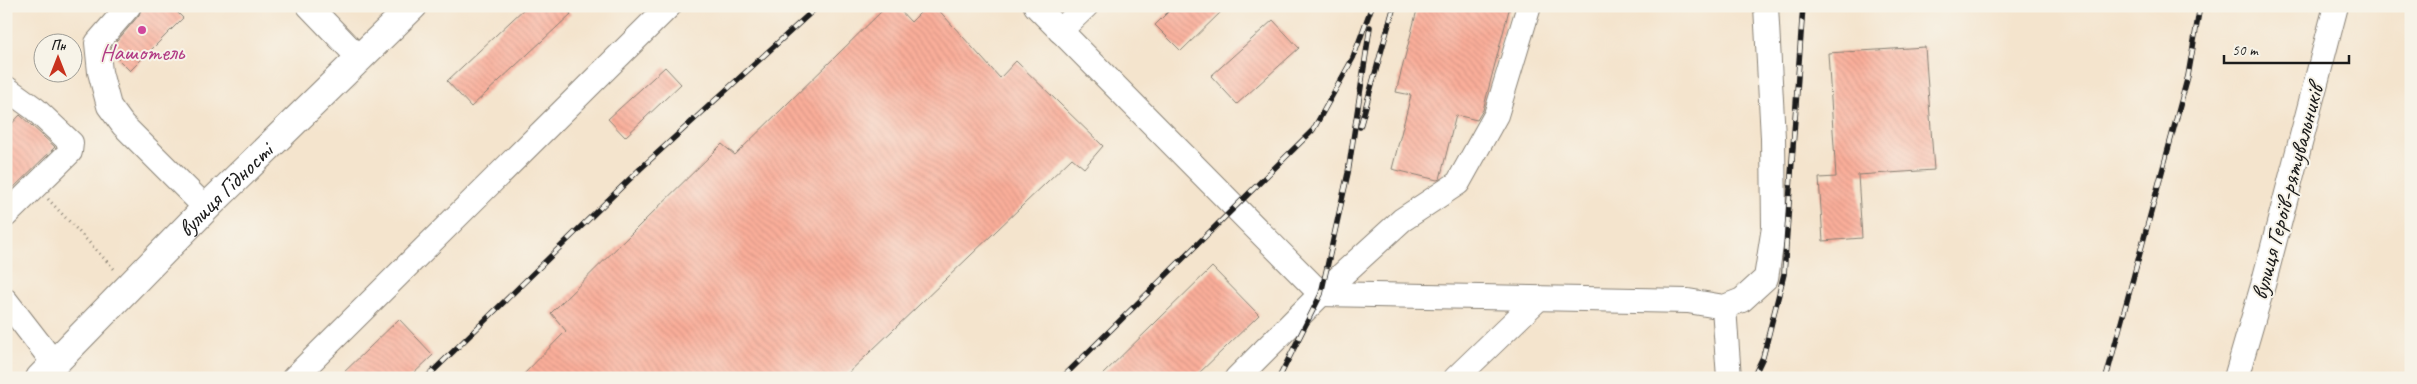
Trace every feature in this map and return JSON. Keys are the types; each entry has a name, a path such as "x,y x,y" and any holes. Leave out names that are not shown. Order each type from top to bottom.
{"main road":[{"name":"вулиця Гідності","path":"47,371 206,208 413,6"}],"street":[{"path":"129,6 97,43 100,72 109,106 123,125 206,208"},
{"path":"310,6 360,58"},
{"path":"294,378 669,6"},
{"path":"1036,6 1321,294 1688,301 1724,307 1742,300 1766,278 1774,227 1773,138 1766,6"},
{"path":"1060,31 1086,6"},
{"path":"1237,378 1321,294 1402,220 1458,183 1496,115 1529,6"},
{"name":"вулиця Героїв-рятувальників","path":"2236,378 2263,285 2336,6"},
{"path":"6,88 35,109 70,144 70,152 6,215"},
{"path":"1456,378 1538,299"},
{"path":"6,301 47,371"},
{"path":"1724,307 1729,378"}],"path":[{"path":"35,186 130,286"}],"building":[{"name":"Нашотель","path":"142,6 171,6 183,18 130,71 112,53 111,48 139,15"},
{"path":"527,6 564,6 571,14 471,107 447,81"},
{"path":"887,6 896,6 911,22 927,6 935,6 1000,78 1016,61 1103,146 1084,168 1072,158 843,378 520,378 566,331 551,313 722,144 735,155"},
{"path":"1174,6 1227,6 1181,51 1155,25"},
{"path":"1418,6 1510,6 1483,110 1477,120 1456,115 1440,179 1437,180 1392,169 1411,95 1396,92"},
{"path":"1273,20 1299,48 1237,104 1211,76"},
{"path":"1925,47 1934,170 1858,175 1862,238 1823,241 1819,178 1836,177 1828,53"},
{"path":"665,67 681,84 625,137 608,119"},
{"path":"20,115 55,147 6,195 6,130"},
{"path":"1212,267 1259,315 1194,378 1099,378"},
{"path":"399,319 433,355 409,378 338,378"}],"railway":[{"path":"426,378 640,169 818,6"},
{"path":"1062,378 1313,130 1353,58 1372,6"},
{"path":"1360,127 1394,6"},
{"path":"1753,378 1763,357 1784,274 1803,6"},
{"path":"2106,378 2188,76 2200,6"},
{"path":"1279,378 1321,294 1348,173 1370,27"}],"place":[{"name":"Нашотель","path":"142,30"}]}
